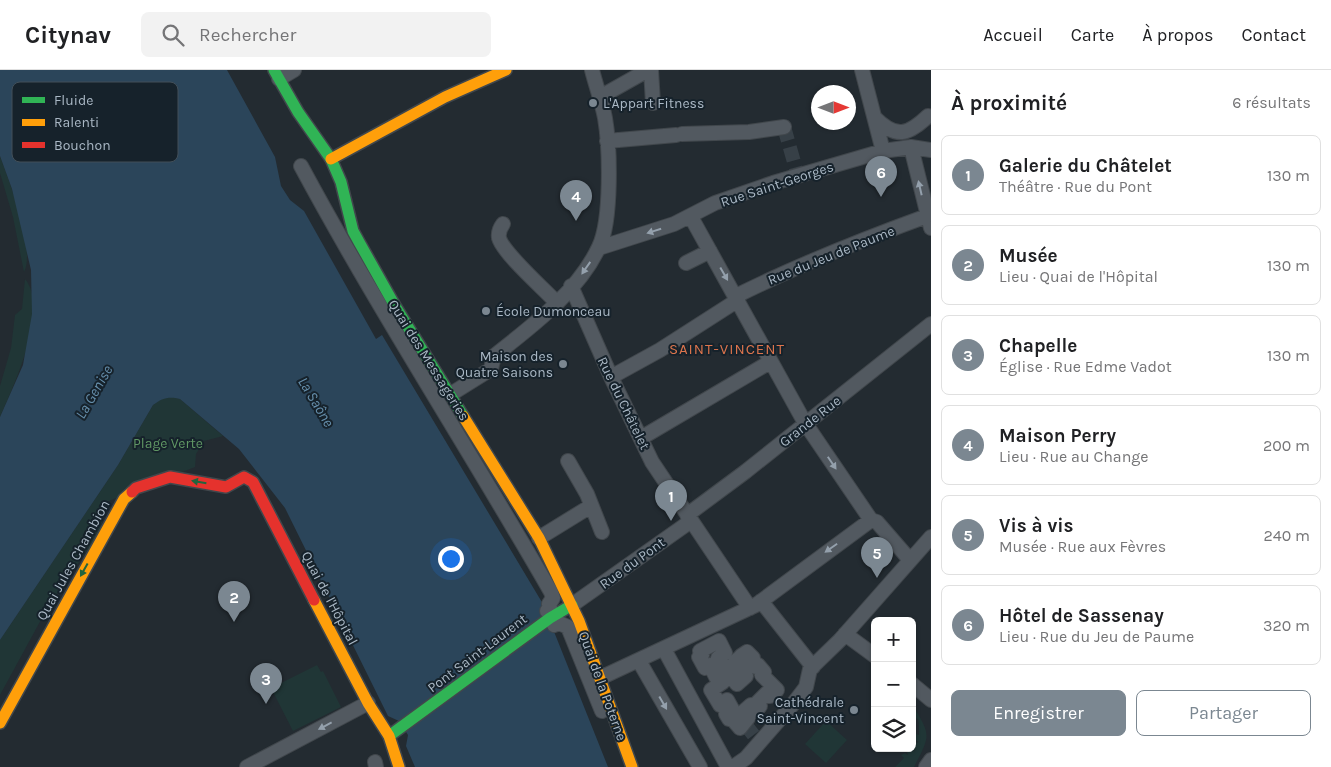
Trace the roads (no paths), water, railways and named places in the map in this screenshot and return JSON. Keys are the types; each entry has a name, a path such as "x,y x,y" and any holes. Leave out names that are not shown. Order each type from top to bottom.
{"main road":[{"path":"331,159 474,76 506,70"},
{"name":"Quai des Messageries","path":"276,74 298,112 331,159 341,182 353,231 395,306 539,538 572,605"},
{"name":"Quai Jules Chambion","path":"0,723 124,499 136,488 170,477 226,487 244,477"},
{"name":"Quai de l'Hôpital","path":"244,477 253,482 368,703 389,736 399,767"},
{"name":"Pont Saint-Laurent","path":"389,736 572,605"},
{"name":"Quai de la Poterne","path":"572,605 632,767"}],"street":[{"path":"276,74 294,70"},
{"path":"451,394 491,369 494,356 572,286 598,248 606,213 607,141 600,97 592,70"},
{"path":"600,97 649,70 653,103"},
{"path":"862,70 883,152"},
{"path":"875,118 884,126 898,133 913,130 928,116"},
{"path":"607,141 750,132 784,127"},
{"path":"911,147 929,222"},
{"name":"Rue Saint-Georges","path":"598,248 691,217 740,193 883,152 911,147 931,150"},
{"name":"Quai des Messageries","path":"301,166 347,250 478,465 551,592 553,598 549,604 556,618"},
{"path":"691,217 805,423 871,520 877,522 910,560"},
{"name":"Rue du Jeu de Paume","path":"615,375 660,350 737,298 779,274 854,242 929,222"},
{"path":"503,224 498,234 500,240 518,264 556,302"},
{"path":"686,263 710,251"},
{"name":"Rue du Châtelet","path":"572,286 645,436 656,469 750,607 813,667"},
{"name":"Grande Rue","path":"689,518 805,423 878,368 931,324"},
{"path":"645,436 770,362"},
{"path":"568,461 602,532"},
{"path":"539,538 591,506"},
{"name":"Rue du Pont","path":"572,605 592,592 689,518"},
{"path":"600,678 699,634 750,607 871,520"},
{"path":"733,767 754,751 806,687 813,667 931,537"},
{"name":"Quai de la Poterne","path":"556,618 624,767"},
{"path":"699,634 706,648"},
{"path":"842,637 871,654"},
{"path":"719,641 725,653 718,658 737,684 746,676 735,662 738,659 741,663 744,660 741,656 747,652 753,658 750,661 756,667 758,665 764,672 762,675 777,690 770,696 767,693 757,703 760,706 756,710 751,705 743,712 748,718 740,728 734,721 737,718 737,714 729,718 726,714 732,709 728,700 720,705 711,690 723,682 710,666 705,668 699,657 702,656 700,651 706,648 719,641"},
{"path":"664,649 728,767"},
{"path":"639,661 700,767"},
{"path":"916,687 931,700"},
{"path":"246,767 368,703"},
{"path":"926,767 931,760"}],"water":[{"path":"0,70 227,70 275,157 281,186 290,200 304,211 376,339 382,335 543,604 608,767 415,767 406,746 408,735 399,721 388,716 285,508 239,449 180,399 176,398 166,398 153,405 118,465 0,640 0,417 23,365 32,314 31,270 12,189 0,156"}],"tunnel":[{"path":"784,127 798,176"},
{"path":"745,724 755,737"}],"place":[{"name":"L'Appart Fitness","path":"593,103"},
{"name":"Hôtel de Sassenay","path":"881,197"},
{"name":"Maison Perry","path":"576,221"},
{"name":"École Dumonceau","path":"486,311"},
{"name":"Maison des Quatre Saisons","path":"563,364"},
{"name":"Galerie du Châtelet","path":"671,521"},
{"name":"Vis à vis","path":"877,578"},
{"name":"Musée","path":"234,622"},
{"name":"Chapelle","path":"266,704"},
{"name":"Cathédrale Saint-Vincent","path":"854,710"}],"district":[{"name":"SAINT-VINCENT","path":"727,349"}],"water label":[{"name":"La Genise","path":"94,392"},
{"name":"La Saône","path":"316,402"}],"park label":[{"name":"Plage Verte","path":"168,443"}]}
